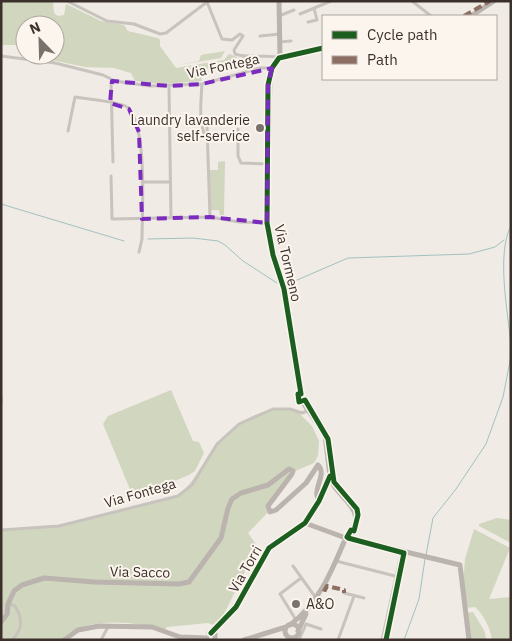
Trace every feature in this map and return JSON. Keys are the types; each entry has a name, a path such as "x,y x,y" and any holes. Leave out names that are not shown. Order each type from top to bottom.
{"main road":[{"path":"279,1 279,58 322,48"},
{"path":"473,15 494,1"},
{"name":"Via Tormeno","path":"279,58 272,68 268,85 267,223 273,255 284,288 301,394 307,412 326,439 330,476 319,501 305,523"},
{"name":"Via Sacco","path":"1,622 7,614 8,604 14,591 22,585 44,578 94,582 179,584 189,582 221,538 232,499 241,493 268,485 290,469 293,472 292,474 268,506 270,512 276,510 306,483 318,464 322,471 316,495 319,501"},
{"path":"297,637 307,611 336,561 345,538 355,520 352,506 334,486 330,476"},
{"path":"327,485 334,486"},
{"path":"305,523 345,538 460,565 462,596 469,640"},
{"name":"Via Torri","path":"208,637 236,607 269,548 305,523"},
{"path":"244,640 288,626 307,611"},
{"path":"64,640 70,634 84,628 108,626 152,628 180,637 208,637 215,634 216,640"},
{"path":"288,626 296,626 297,637"},
{"path":"288,626 288,638"},
{"path":"274,632 288,638 297,637"}],"street":[{"path":"67,1 107,21 134,24 160,34 166,33 207,2 222,40 232,40 240,34 243,36 234,50 235,54 248,57 273,55 279,58"},
{"path":"300,14 331,1"},
{"path":"412,1 430,15"},
{"path":"308,22 317,20 314,8"},
{"path":"279,16 294,10"},
{"path":"260,36 280,34"},
{"path":"280,42 291,41"},
{"name":"Via Fontega","path":"1,56 55,63 103,75 115,81 169,86 202,84 260,68 272,68"},
{"path":"113,162 110,83 115,81"},
{"path":"202,84 203,133 207,141 210,217"},
{"path":"169,86 171,218"},
{"path":"68,131 73,98 127,107 136,122 142,148 142,219 139,252"},
{"path":"238,129 238,156 241,163 268,164"},
{"path":"111,176 111,218 210,217 239,222 267,223"},
{"path":"142,182 170,182"},
{"path":"1,396 1,404"},
{"name":"Via Fontega","path":"1,530 68,524 178,496 192,485 216,444 248,418 273,409 307,412"},
{"path":"382,640 402,550"},
{"path":"336,561 395,576"},
{"path":"293,566 316,598"},
{"path":"296,620 280,594 301,578"},
{"path":"344,593 364,598"},
{"path":"338,640 354,596"},
{"path":"8,604 15,606 22,624 19,633 12,640"},
{"path":"297,637 306,624 321,629"},
{"path":"101,640 108,626"}],"highlighted area":[{"path":"272,68 268,85 267,223 210,217 142,219 139,132 129,109 110,103 112,81 169,86 202,84"}],"green space":[{"path":"1,1 53,1 54,13 57,15 15,15 15,45 1,45"},
{"path":"66,4 101,21 124,25 128,31 158,38 160,46 176,68 224,60 229,54 237,57 235,61 243,57 247,60 217,65 200,71 202,81 160,84 135,81 131,73 114,68 85,67 65,63 64,15"},
{"path":"225,51 221,58 178,65 199,61 201,55"},
{"path":"225,161 224,215 220,215 219,210 209,210 209,170 218,170 218,162"},
{"path":"171,390 193,441 199,442 204,453 195,471 189,475 140,495 131,492 103,424 108,416"},
{"path":"283,408 298,412 312,426 319,441 318,456 314,463 293,472 268,506 270,510 248,533 257,546 223,616 213,625 208,623 167,627 165,630 125,623 111,623 83,627 71,632 61,640 1,640 1,530 59,526 178,496 192,481 217,444 232,429 262,412"},
{"path":"497,518 511,520 511,543 479,526 479,524"},
{"path":"474,529 510,548 489,599 511,597 511,640 492,640 484,618 478,610 475,607 464,608 465,559"},
{"path":"473,612 485,632 486,640 469,640 465,613"}],"waterway":[{"path":"1,204 124,241"},
{"path":"511,226 504,251 504,284 511,345"},
{"path":"148,239 193,238 218,241 243,261 277,283"},
{"path":"288,284 348,258 469,254 495,247 504,240"},
{"path":"426,555 433,518 456,489 486,444 503,397 511,356"},
{"path":"404,640 419,599 425,559"}],"marked path":[{"path":"466,15 490,1"},
{"path":"323,589 325,590 327,586 344,590 344,593"}],"cycle path":[{"path":"301,394 284,289 273,255 267,223 268,85 272,68 279,58 322,48"},
{"path":"298,394 299,402 305,400 328,439 334,482 357,509 358,515 354,531 351,530 347,537"},
{"path":"211,633 236,607 269,548 305,523 319,501 330,476"},
{"path":"348,538 404,553 386,640"}],"place":[{"name":"Laundry lavanderie self-service","path":"260,128"},
{"name":"A&O","path":"296,604"}]}
